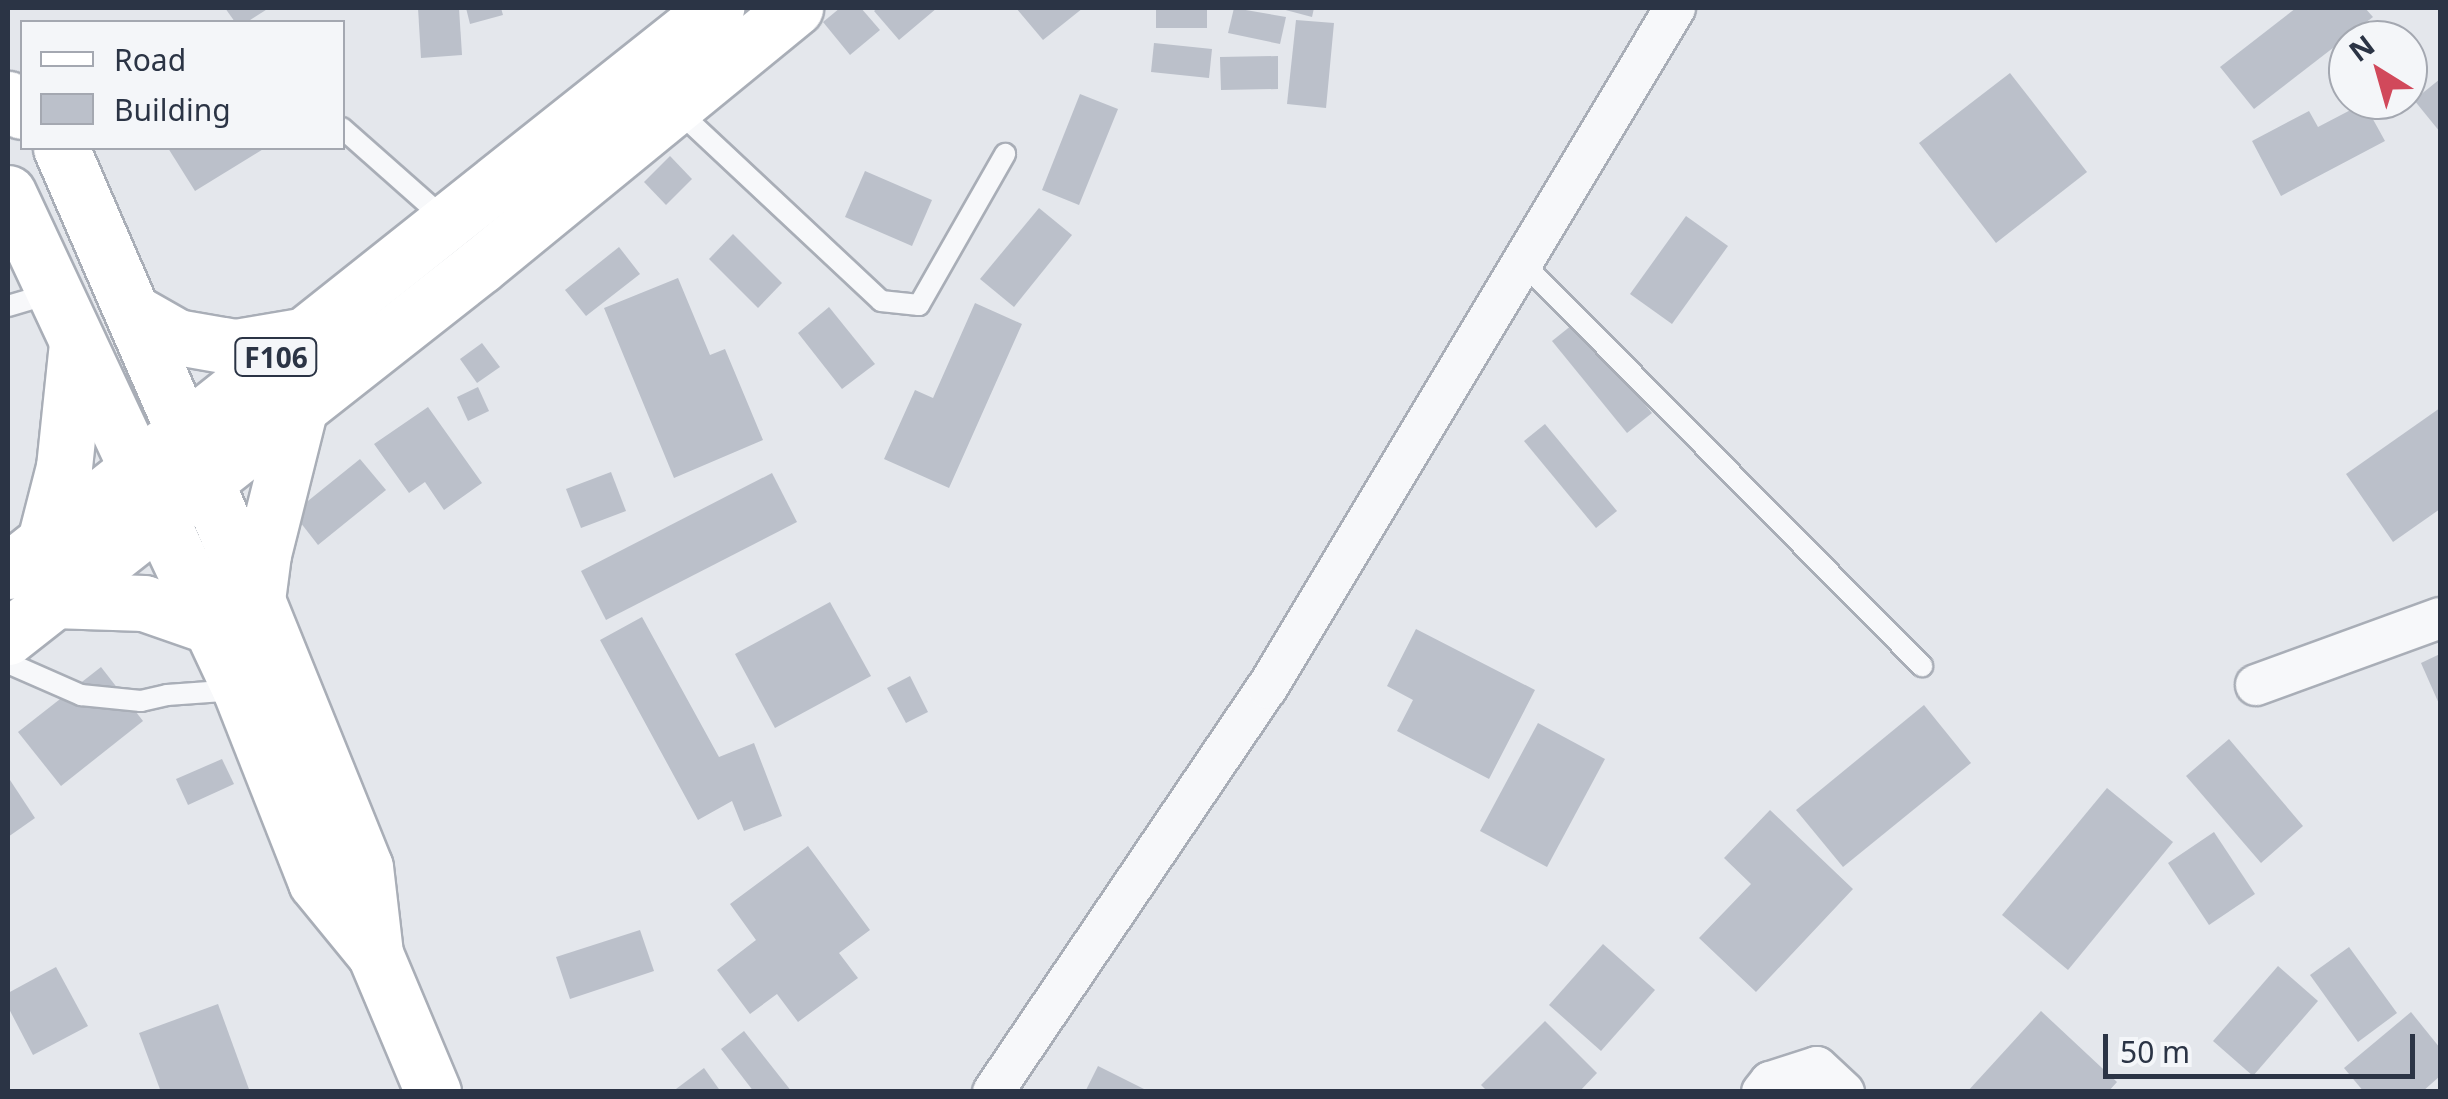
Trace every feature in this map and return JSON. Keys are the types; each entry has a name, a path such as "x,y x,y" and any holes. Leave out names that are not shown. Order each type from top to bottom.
{"main road":[{"name":"F106","path":"26,556 716,8"},
{"name":"F106","path":"8,636 300,407 795,8"},
{"path":"62,150 207,481 365,867 375,954 433,1092"},
{"path":"8,193 30,299 76,343 240,689 316,882 375,954"},
{"path":"133,312 177,337 235,347 303,336"},
{"path":"26,556 64,467 76,343"},
{"path":"257,600 263,554 300,407"},
{"path":"53,600 144,603 210,626"}],"street":[{"path":"993,1092 1266,688 1675,8"},
{"path":"2256,685 2440,618"},
{"path":"1762,1092 1770,1082 1817,1066 1844,1092"}],"lane":[{"path":"673,107 881,301 919,305 1006,154"},
{"path":"345,131 448,221"},
{"path":"1522,262 1922,666"},
{"path":"8,663 81,696 141,701 167,694 240,689"}],"building":[{"path":"225,8 269,8 250,20 234,20"},
{"path":"418,8 459,8 462,55 421,58"},
{"path":"466,8 501,8 503,15 470,24"},
{"path":"840,8 861,8 880,30 850,55 823,22"},
{"path":"937,8 899,40 874,11"},
{"path":"1016,8 1083,8 1043,40"},
{"path":"1156,8 1207,8 1207,28 1156,28"},
{"path":"1234,8 1286,17 1280,44 1228,33"},
{"path":"1278,8 1314,8 1312,17"},
{"path":"2296,8 2365,8 2373,17 2328,20 2328,52 2254,109 2220,67"},
{"path":"1296,20 1334,23 1326,108 1287,104"},
{"path":"1154,43 1212,49 1209,78 1151,72"},
{"path":"1278,56 1278,89 1221,90 1220,57"},
{"path":"2010,73 2087,172 1996,243 1919,143"},
{"path":"2440,79 2440,132 2428,117 2428,89"},
{"path":"1080,94 1118,109 1079,205 1042,190"},
{"path":"2309,111 2318,127 2331,120 2373,120 2385,141 2281,196 2252,141"},
{"path":"169,150 262,150 195,191"},
{"path":"670,156 692,179 666,205 644,182"},
{"path":"865,171 932,200 912,246 845,217"},
{"path":"1039,208 1072,235 1014,307 980,279"},
{"path":"1686,216 1728,246 1672,324 1630,294"},
{"path":"733,234 782,283 758,308 709,259"},
{"path":"619,247 640,274 586,316 565,290"},
{"path":"678,278 710,355 725,349 763,440 674,478 604,308"},
{"path":"975,303 1022,324 949,488 884,459 915,390 933,398"},
{"path":"829,307 875,364 842,389 798,333"},
{"path":"1577,321 1652,413 1627,433 1552,341"},
{"path":"482,343 500,367 477,383 460,359"},
{"path":"478,387 489,411 468,421 457,397"},
{"path":"428,407 482,483 444,510 425,482 409,493 374,444"},
{"path":"2440,408 2440,509 2393,542 2346,474"},
{"path":"1545,424 1617,511 1596,528 1524,441"},
{"path":"360,459 386,490 318,545 293,513"},
{"path":"611,472 626,511 581,528 566,489"},
{"path":"772,473 797,522 606,620 581,571"},
{"path":"830,602 871,676 775,728 735,654"},
{"path":"642,617 719,757 754,743 782,816 744,831 732,801 698,820 600,640"},
{"path":"1416,629 1535,690 1489,779 1397,731 1413,700 1387,686"},
{"path":"2440,654 2440,706 2421,663"},
{"path":"101,667 143,721 61,786 18,732"},
{"path":"910,676 928,712 906,723 887,688"},
{"path":"1924,705 1971,763 1843,867 1796,810"},
{"path":"1538,723 1605,759 1547,867 1480,831"},
{"path":"2229,739 2303,826 2261,863 2186,776"},
{"path":"222,759 234,784 188,805 176,779"},
{"path":"8,777 35,818 8,837"},
{"path":"2107,788 2173,842 2068,970 2002,915"},
{"path":"1770,810 1853,889 1756,992 1699,938 1751,884 1724,858"},
{"path":"2214,832 2255,894 2209,925 2168,863"},
{"path":"808,846 870,930 839,953 858,978 798,1022 777,994 750,1014 717,970 756,940 730,904"},
{"path":"640,930 654,971 570,999 556,957"},
{"path":"1603,944 1655,990 1601,1051 1549,1005"},
{"path":"2349,947 2397,1013 2358,1042 2310,975"},
{"path":"2278,966 2318,1001 2253,1076 2213,1041"},
{"path":"56,967 88,1026 33,1055 8,1007 8,993"},
{"path":"218,1004 250,1092 161,1092 139,1033"},
{"path":"2041,1011 2117,1082 2108,1092 1967,1092"},
{"path":"2411,1012 2440,1048 2440,1076 2422,1092 2364,1092 2344,1068"},
{"path":"1545,1021 1597,1073 1579,1092 1488,1092 1481,1085"},
{"path":"744,1031 792,1092 754,1092 721,1049"},
{"path":"1098,1066 1150,1092 1085,1092"},
{"path":"704,1068 721,1092 672,1092"}]}
